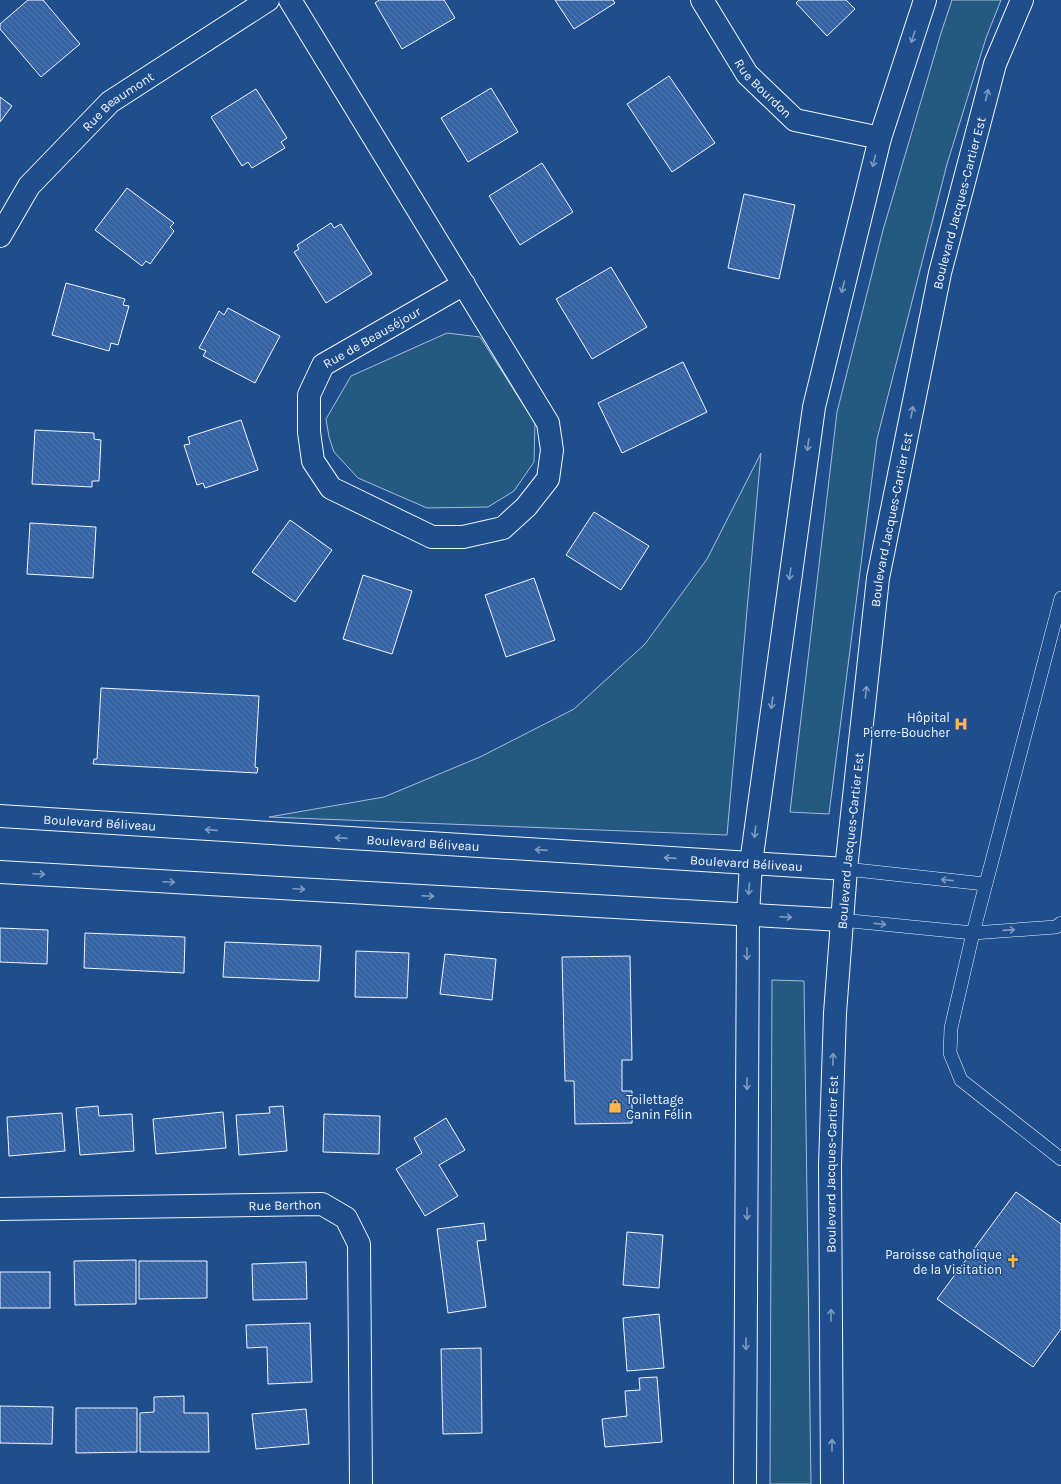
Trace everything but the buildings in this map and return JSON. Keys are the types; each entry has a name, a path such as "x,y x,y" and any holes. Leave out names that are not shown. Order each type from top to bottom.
{"street":[{"name":"Rue Beaumont","path":"0,236 29,186 110,102 268,0"},
{"name":"Rue de Beauséjour","path":"290,0 464,284 548,423 552,450 548,479 526,507 502,528 463,537 432,537 331,488 313,460 309,432 309,395 323,365 464,284"},
{"name":"Rue Bourdon","path":"702,0 747,74 795,120 880,138"},
{"path":"746,1484 748,915 751,863 814,407 880,138 925,0"},
{"name":"Boulevard Jacques-Cartier Est","path":"832,1484 830,1165 834,1013 846,869 878,578 942,266 995,64 1022,0"},
{"name":"Boulevard Béliveau","path":"0,816 846,869"},
{"path":"0,872 841,920"},
{"name":"Rue Berthon","path":"0,1209 322,1204 346,1218 359,1244 361,1484"}],"lane":[{"path":"1061,598 973,933 951,1028 950,1052 961,1080 1061,1159"},
{"path":"846,869 985,884"},
{"path":"841,920 973,933 1056,927 1061,923"}],"shaded area":[{"path":"952,0 1001,0 986,38 947,164 877,439 829,814 790,812 837,412 883,230"},
{"path":"447,333 480,337 535,423 534,462 514,491 488,507 427,508 358,478 334,452 329,437 326,419 351,376"},
{"path":"761,453 727,835 269,817 384,797 480,757 574,709 645,644 707,559"},
{"path":"772,980 804,981 811,1484 770,1484"}],"place":[{"name":"Hôpital Pierre-Boucher","path":"961,724"},
{"name":"Toilettage Canin Félin","path":"615,1106"},
{"name":"Paroisse catholique de la Visitation","path":"1013,1261"}]}
